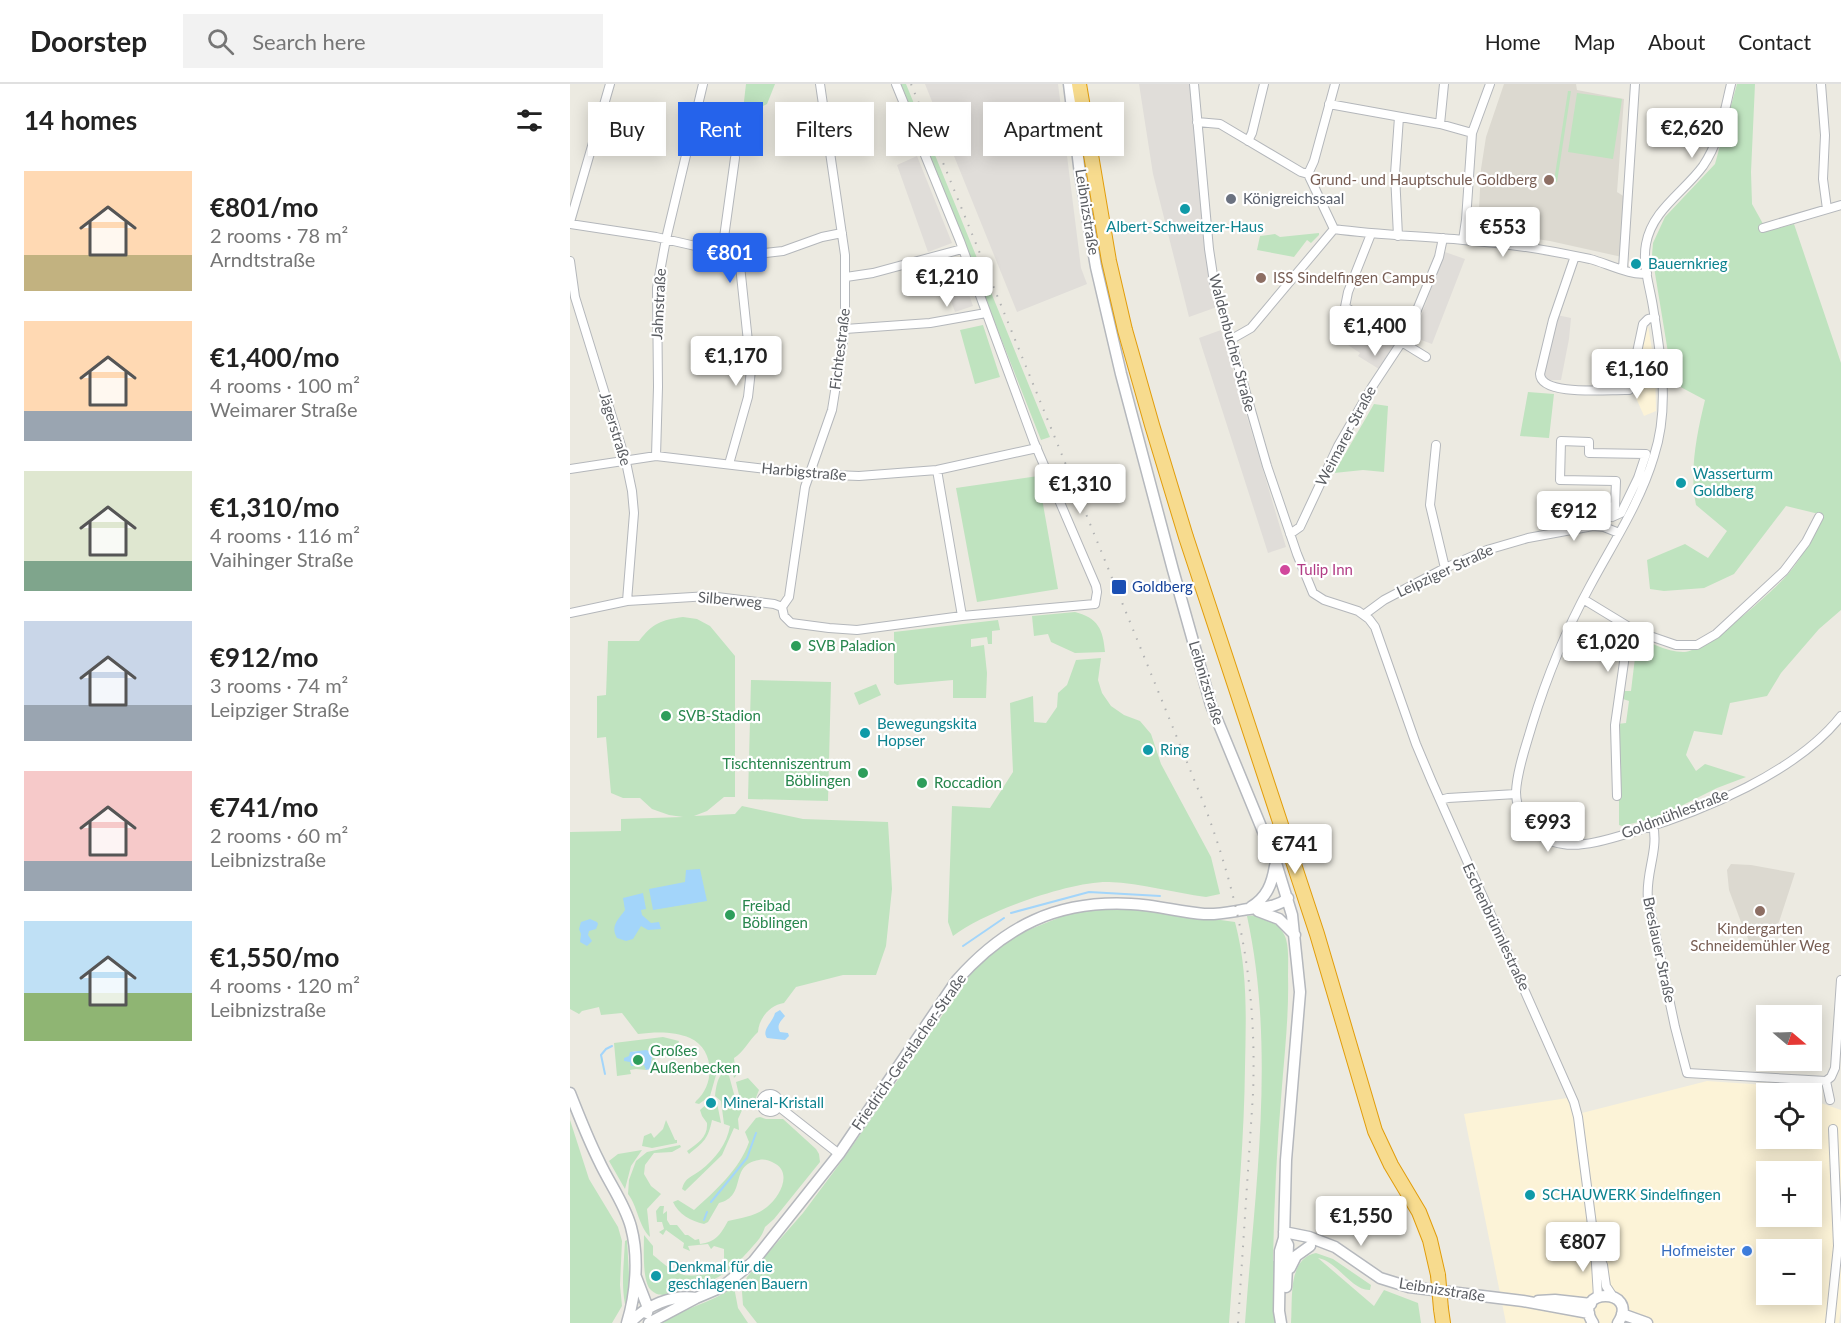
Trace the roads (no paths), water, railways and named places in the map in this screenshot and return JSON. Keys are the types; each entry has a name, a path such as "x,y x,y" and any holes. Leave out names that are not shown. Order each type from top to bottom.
{"highway":[{"path":"1079,84 1114,284 1162,459 1317,934 1375,1131 1391,1165 1419,1212 1441,1275"},
{"path":"1086,84 1120,274 1165,440 1198,549 1323,924 1378,1112 1394,1153 1418,1193 1439,1248 1446,1316"}],"street":[{"path":"610,84 570,223 666,239 740,256 783,251 822,237 842,233"},
{"name":"Jahnstraße","path":"656,456 658,387 656,300 666,239 703,84"},
{"name":"Fichtestraße","path":"782,607 789,597 798,527 809,474 832,410 845,330 846,277 842,233 820,84"},
{"path":"896,84 962,249 1037,448"},
{"name":"Leibnizstraße","path":"1069,84 1074,134 1096,267 1121,374 1211,705 1276,862 1288,898 1296,935 1300,992 1286,1160 1284,1235 1328,1244 1343,1251 1380,1278 1425,1290 1532,1303 1553,1308 1593,1309 1606,1295 1614,1298"},
{"name":"Waldenbucher Straße","path":"1194,84 1214,282 1260,444 1290,534 1313,593 1324,600 1365,614"},
{"path":"1248,141 1252,133 1263,84"},
{"path":"1308,174 1314,161 1335,84"},
{"path":"1440,124 1444,84"},
{"path":"1463,240 1472,133 1490,84"},
{"path":"1623,269 1635,84"},
{"path":"1440,800 1516,794 1529,736 1561,645 1647,479 1661,425 1664,388 1645,248 1651,229 1663,209 1696,175 1710,154 1720,129 1731,84"},
{"path":"1821,84 1825,135 1823,179 1827,209"},
{"path":"1329,104 1440,124 1472,133"},
{"path":"1398,236 1395,174 1399,117"},
{"path":"1197,122 1220,124 1308,174 1334,229"},
{"path":"722,252 735,158"},
{"path":"1763,228 1841,205"},
{"path":"1334,229 1371,234 1463,240 1575,256 1636,274 1647,273"},
{"path":"1230,340 1251,327 1334,229"},
{"path":"1371,234 1348,292 1345,307 1426,357"},
{"name":"Weimarer Straße","path":"1290,534 1300,527 1338,446 1407,334 1439,257 1443,238"},
{"path":"846,277 873,273 962,249"},
{"path":"729,464 748,397 751,370 740,256"},
{"path":"1575,256 1551,327 1540,374 1544,383 1560,389 1629,390 1643,324 1655,317"},
{"name":"Jägerstraße","path":"570,261 575,297 626,462 633,496 634,513 627,601"},
{"path":"845,330 930,323 986,313"},
{"path":"1561,441 1589,442 1589,453 1646,454 1638,478 1621,513 1612,517 1613,506 1615,507 1616,481 1560,480 1561,441"},
{"path":"1436,446 1430,505 1445,568"},
{"name":"Harbigstraße","path":"570,469 656,456 809,474 859,476 937,470 1037,448"},
{"name":"Silberweg","path":"570,613 627,601 709,596 774,604 782,607 784,616 791,623 829,628 868,629 962,616 1095,604 1096,586 1037,448"},
{"path":"937,470 962,616"},
{"path":"1583,599 1629,627 1681,646 1697,645 1707,641 1784,572 1806,542 1819,517"},
{"name":"Leipziger Straße","path":"1365,614 1377,604 1445,568 1487,550 1528,538 1593,526 1604,527 1619,533"},
{"name":"Eschenbrünnlestraße","path":"1365,614 1378,632 1416,744 1574,1102 1578,1117 1595,1248 1593,1309"},
{"path":"1617,796 1615,725 1629,627"},
{"name":"Goldmühlestraße","path":"1516,794 1521,814 1544,838 1565,845 1604,840 1653,825 1712,802 1766,776 1814,745 1841,716"},
{"name":"Breslauer Straße","path":"1653,825 1656,840 1647,886 1647,899 1687,1073 1826,1080"},
{"name":"Friedrich-Gerstlacher-Straße","path":"1249,909 1260,901 1271,887 1276,862"},
{"name":"Friedrich-Gerstlacher-Straße","path":"1260,901 1274,897 1288,898"},
{"name":"Friedrich-Gerstlacher-Straße","path":"648,1316 681,1298 696,1298 722,1287 745,1270 839,1154 957,980 977,957 1012,931 1053,913 1102,904 1134,904 1203,914 1219,914 1276,906 1288,898"},
{"name":"Friedrich-Gerstlacher-Straße","path":"1249,909 1279,919 1296,935"},
{"path":"1830,1100 1826,1080 1831,1077 1835,1068 1841,980"},
{"path":"570,1093 598,1160 623,1207 633,1238 635,1274 629,1323 648,1316"},
{"path":"778,1106 839,1154"},
{"path":"1830,1323 1838,1238 1833,1129"},
{"path":"1284,1235 1293,1245 1328,1244"},
{"path":"1281,1323 1288,1245 1284,1235"},
{"path":"1281,1323 1279,1311 1280,1251 1284,1235"},
{"path":"1286,1286 1294,1259 1310,1245"},
{"name":"Eschenbrünnlestraße","path":"1595,1248 1603,1264 1606,1286 1614,1298"},
{"path":"635,1274 648,1316"},
{"path":"634,1292 648,1316"},
{"path":"1614,1298 1620,1304 1619,1321 1647,1323"}],"water":[{"path":"700,869 707,901 653,910 649,889 685,882 686,870"},
{"path":"643,893 646,909 641,910 642,915 651,923 659,922 661,929 648,930 641,926 633,939 626,941 617,938 614,930 625,910 623,898"},
{"path":"590,919 598,924 596,929 589,931 588,935 592,941 587,946 580,942 579,929 581,922"},
{"path":"780,1010 785,1016 780,1023 779,1030 788,1033 789,1036 785,1040 767,1038 766,1029 775,1013"},
{"name":"Großes Außenbecken","path":"646,1050 652,1057 650,1069 646,1070 644,1065 631,1066 630,1062 624,1061 630,1052"}],"waterway":[{"path":"1011,913 1089,892 1160,896"},
{"path":"963,946 1004,918"},
{"path":"605,1074 601,1055 612,1046"},
{"path":"711,1202 747,1158 756,1133"},
{"path":"704,1220 707,1212"}],"railway":[{"path":"911,84 1202,799 1227,872 1249,980 1254,1055 1238,1323"}],"place":[{"name":"Grund- und Hauptschule Goldberg","path":"1549,180"},
{"name":"Königreichssaal","path":"1231,199"},
{"name":"Albert-Schweitzer-Haus","path":"1185,209"},
{"name":"Bauernkrieg","path":"1636,264"},
{"name":"ISS Sindelfingen Campus","path":"1261,278"},
{"name":"Wasserturm Goldberg","path":"1681,483"},
{"name":"Tulip Inn","path":"1285,570"},
{"name":"Goldberg","path":"1119,587"},
{"name":"SVB Paladion","path":"796,646"},
{"name":"SVB-Stadion","path":"666,716"},
{"name":"Bewegungskita Hopser","path":"865,733"},
{"name":"Ring","path":"1148,750"},
{"name":"Tischtenniszentrum Böblingen","path":"863,773"},
{"name":"Roccadion","path":"922,783"},
{"name":"Kindergarten Schneidemühler Weg","path":"1760,911"},
{"name":"Freibad Böblingen","path":"730,915"},
{"name":"Großes Außenbecken","path":"638,1060"},
{"name":"Mineral-Kristall","path":"711,1103"},
{"name":"SCHAUWERK Sindelfingen","path":"1530,1195"},
{"name":"Hofmeister","path":"1747,1251"},
{"name":"Denkmal für die geschlagenen Bauern","path":"656,1276"}]}
